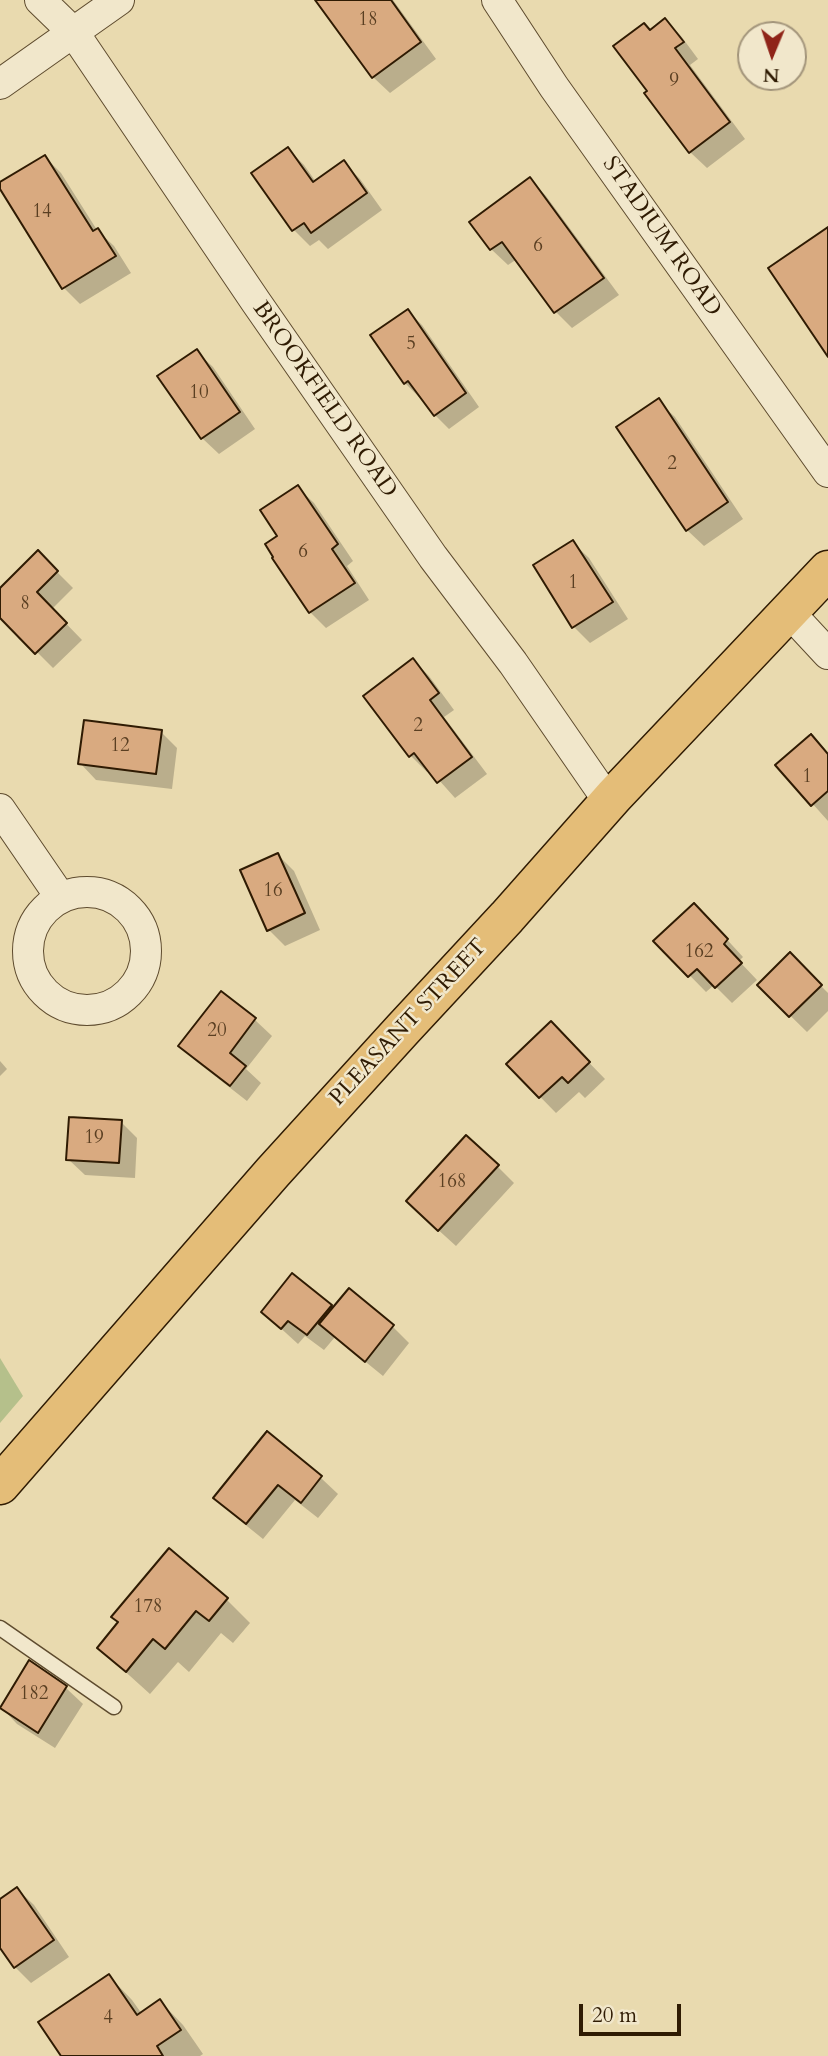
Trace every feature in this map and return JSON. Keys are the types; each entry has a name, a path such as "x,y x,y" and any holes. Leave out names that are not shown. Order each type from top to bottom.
{"main road":[{"name":"PLEASANT STREET","path":"0,1485 273,1172 609,802 828,570"}],"street":[{"name":"BROOKFIELD ROAD","path":"40,0 74,33 248,291 433,557 513,663 609,802"},
{"path":"0,84 119,0"},
{"name":"STADIUM ROAD","path":"497,0 554,88 828,472"},
{"path":"788,611 828,654"},
{"path":"0,809 61,898"}],"lane":[{"path":"0,1628 114,1707"}],"green space":[{"path":"0,1358 23,1396 0,1423"}],"building":[{"path":"315,0 391,0 421,42 372,78"},
{"path":"665,18 684,42 675,48 730,122 689,153 613,46 644,23 650,30"},
{"path":"288,147 313,182 344,160 367,193 311,233 304,223 292,231 251,173"},
{"path":"45,155 93,231 98,228 116,256 62,289 0,189 0,182"},
{"path":"530,177 604,278 554,313 502,242 490,250 469,222"},
{"path":"828,227 828,357 768,268"},
{"path":"408,309 466,393 434,416 408,381 404,384 370,335"},
{"path":"197,349 240,412 201,439 157,376"},
{"path":"659,398 728,502 686,531 616,427"},
{"path":"298,485 338,544 332,549 355,583 309,613 265,544 277,536 260,510"},
{"path":"573,540 613,602 572,628 533,565"},
{"path":"38,550 58,571 37,592 67,623 35,654 0,618 0,588"},
{"path":"413,658 439,693 430,700 472,757 437,783 414,753 409,757 363,696"},
{"path":"84,720 162,730 156,774 78,764"},
{"path":"811,734 828,754 828,791 811,806 775,765"},
{"path":"278,853 305,913 267,931 240,870"},
{"path":"694,903 728,939 724,944 742,963 715,988 697,969 688,977 653,941"},
{"path":"790,952 822,985 789,1017 757,985"},
{"path":"221,991 256,1018 230,1053 246,1066 230,1086 178,1046"},
{"path":"551,1021 590,1062 568,1083 562,1077 539,1098 506,1064"},
{"path":"69,1117 122,1120 119,1163 66,1160"},
{"path":"466,1135 499,1165 438,1231 406,1201"},
{"path":"292,1273 332,1305 307,1335 288,1321 281,1329 261,1312"},
{"path":"349,1288 394,1325 365,1362 319,1324"},
{"path":"267,1431 322,1476 301,1503 278,1485 246,1524 213,1498"},
{"path":"169,1548 228,1598 209,1621 196,1611 165,1649 153,1639 126,1672 97,1648 118,1622 111,1617"},
{"path":"29,1660 67,1686 38,1733 0,1708"},
{"path":"17,1887 54,1940 14,1968 0,1948 0,1899"},
{"path":"109,1974 137,2015 160,1999 181,2030 157,2046 163,2056 61,2056 38,2022"}]}
